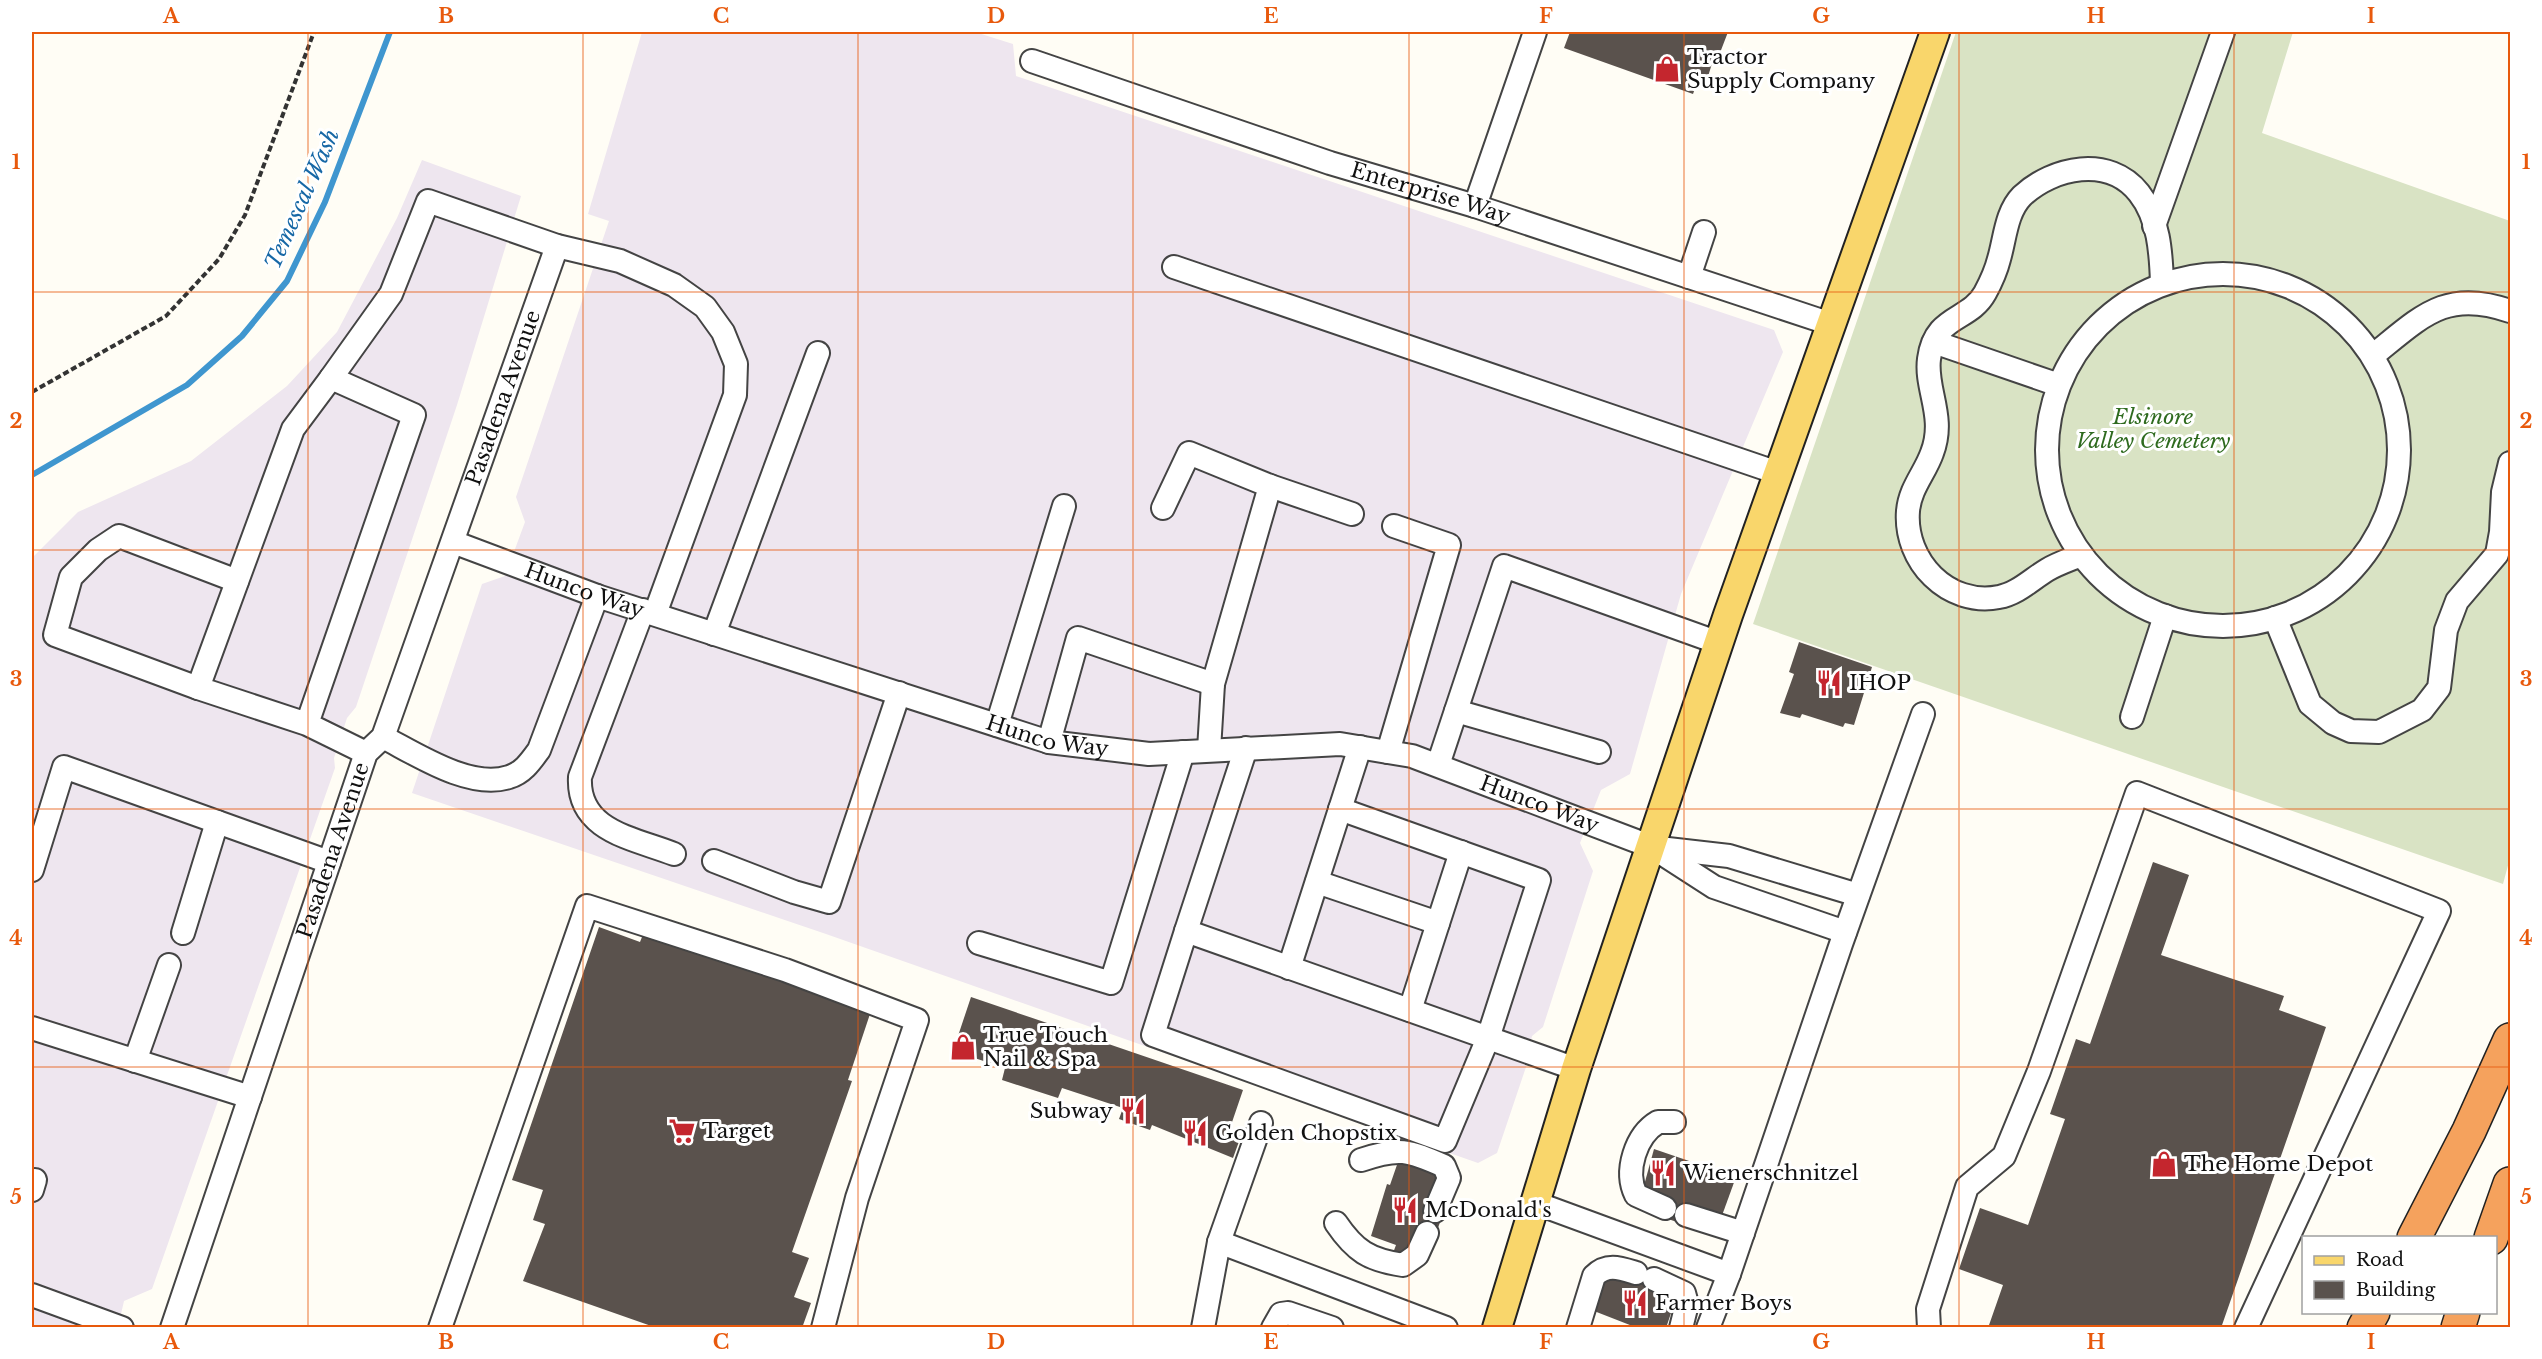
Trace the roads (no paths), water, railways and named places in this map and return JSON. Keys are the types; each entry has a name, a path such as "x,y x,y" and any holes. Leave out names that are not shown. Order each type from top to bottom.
{"highway":[{"path":"2415,1236 2469,1131 2511,1040"},
{"path":"2492,1236 2511,1184"},
{"path":"2364,1328 2372,1314"}],"main road":[{"path":"1497,1328 1533,1202 1576,1069 1728,615 1935,32"}],"street":[{"path":"1475,206 1535,32"},
{"path":"2154,226 2223,32"},
{"name":"Enterprise Way","path":"1032,61 1330,163 1475,206 1831,324"},
{"path":"2076,557 2049,569 2000,597 1966,596 1949,590 1936,582 1924,565 1912,543 1908,512 1913,490 1932,453 1937,434 1937,416 1929,360 1934,342 1940,328 1983,296 1999,260 2011,214 2020,198 2047,179 2086,168 2101,170 2123,178 2139,192 2154,226 2161,260 2162,284"},
{"path":"198,688 293,429 391,294 429,201 557,246 620,261 674,285 705,307 723,332 736,364 735,395 649,612 580,777 579,794 587,813 600,824 674,854"},
{"path":"1689,277 1704,232"},
{"name":"Pasadena Avenue","path":"172,1328 366,753 383,736 557,246"},
{"path":"1174,267 1778,473"},
{"path":"2203,277 2227,277 2289,289 2318,303 2348,325 2376,353 2395,403 2400,432 2399,470 2390,508 2361,562 2335,586 2302,608 2258,623 2206,622 2165,616 2135,600 2076,557 2061,528 2052,492 2044,412 2053,383 2079,349 2111,316 2162,284 2203,277"},
{"path":"2376,353 2427,314 2445,306 2475,302 2511,311"},
{"path":"1934,342 2053,383"},
{"path":"714,634 818,353"},
{"path":"308,724 414,415 332,378"},
{"path":"1163,508 1190,453 1270,486 1352,514"},
{"path":"2275,618 2310,704 2333,723 2351,731 2379,732 2401,723 2422,710 2439,688 2446,630 2457,602 2497,554 2501,532 2503,492 2511,463"},
{"path":"1209,750 1213,684 1270,486"},
{"path":"997,725 1064,506"},
{"path":"1388,752 1449,544 1394,526"},
{"path":"237,581 119,536 98,550 71,577 55,635 198,688 308,724 366,753"},
{"name":"Hunco Way","path":"453,542 597,596 1049,742 1149,754 1340,744 1412,756 1652,847 1714,887 1845,932"},
{"path":"1437,765 1504,566 1719,643"},
{"path":"383,736 445,770 487,779 509,777 528,766 539,750 597,596"},
{"path":"2132,717 2165,616"},
{"path":"1049,742 1078,638 1213,684"},
{"path":"714,861 794,892 829,902 899,693"},
{"path":"1456,711 1599,752"},
{"path":"1708,1328 1729,1274 1845,932 1923,714"},
{"path":"1289,968 1360,747"},
{"path":"1246,748 1153,1035 1445,1141 1488,1038 1539,880 1340,809"},
{"path":"979,943 1110,983 1183,752"},
{"path":"32,870 64,767 329,862"},
{"path":"1929,1328 1928,1309 1966,1188 2004,1155 2039,1071 2137,793 2439,911 2246,1328"},
{"path":"183,933 217,822"},
{"name":"Hunco Way","path":"1652,847 1729,856 1858,895"},
{"path":"1410,1010 1461,852"},
{"path":"1317,882 1438,923"},
{"path":"440,1328 587,906 785,970 917,1020 857,1198 823,1328"},
{"path":"1186,931 1576,1069"},
{"path":"135,1061 169,965"},
{"path":"32,1028 250,1097"},
{"path":"1674,1122 1658,1122 1642,1136 1630,1175 1636,1195 1743,1233"},
{"path":"1203,1328 1219,1242 1262,1123"},
{"path":"1361,1160 1381,1153 1410,1150 1444,1166 1449,1178 1435,1211"},
{"path":"1533,1202 1729,1274"},
{"path":"1336,1223 1351,1246 1380,1262 1403,1265 1417,1255 1427,1233"},
{"path":"1219,1242 1446,1328"},
{"path":"1578,1328 1594,1276 1598,1272 1617,1267 1684,1293 1687,1304 1681,1328"},
{"path":"32,1295 122,1328"},
{"path":"1273,1328 1281,1314 1288,1313 1332,1328"}],"waterway":[{"name":"Temescal Wash","path":"32,475 187,385 242,336 287,281 325,202 390,32"}],"place":[{"name":"Tractor Supply Company","path":"1667,69"},
{"name":"IHOP","path":"1829,683"},
{"name":"True Touch Nail & Spa","path":"963,1047"},
{"name":"Subway","path":"1133,1111"},
{"name":"Target","path":"682,1131"},
{"name":"Golden Chopstix","path":"1195,1133"},
{"name":"The Home Depot","path":"2164,1164"},
{"name":"Wienerschnitzel","path":"1663,1173"},
{"name":"McDonald's","path":"1405,1210"},
{"name":"Farmer Boys","path":"1635,1303"}],"park label":[{"name":"Elsinore Valley Cemetery","path":"2153,429"}]}
